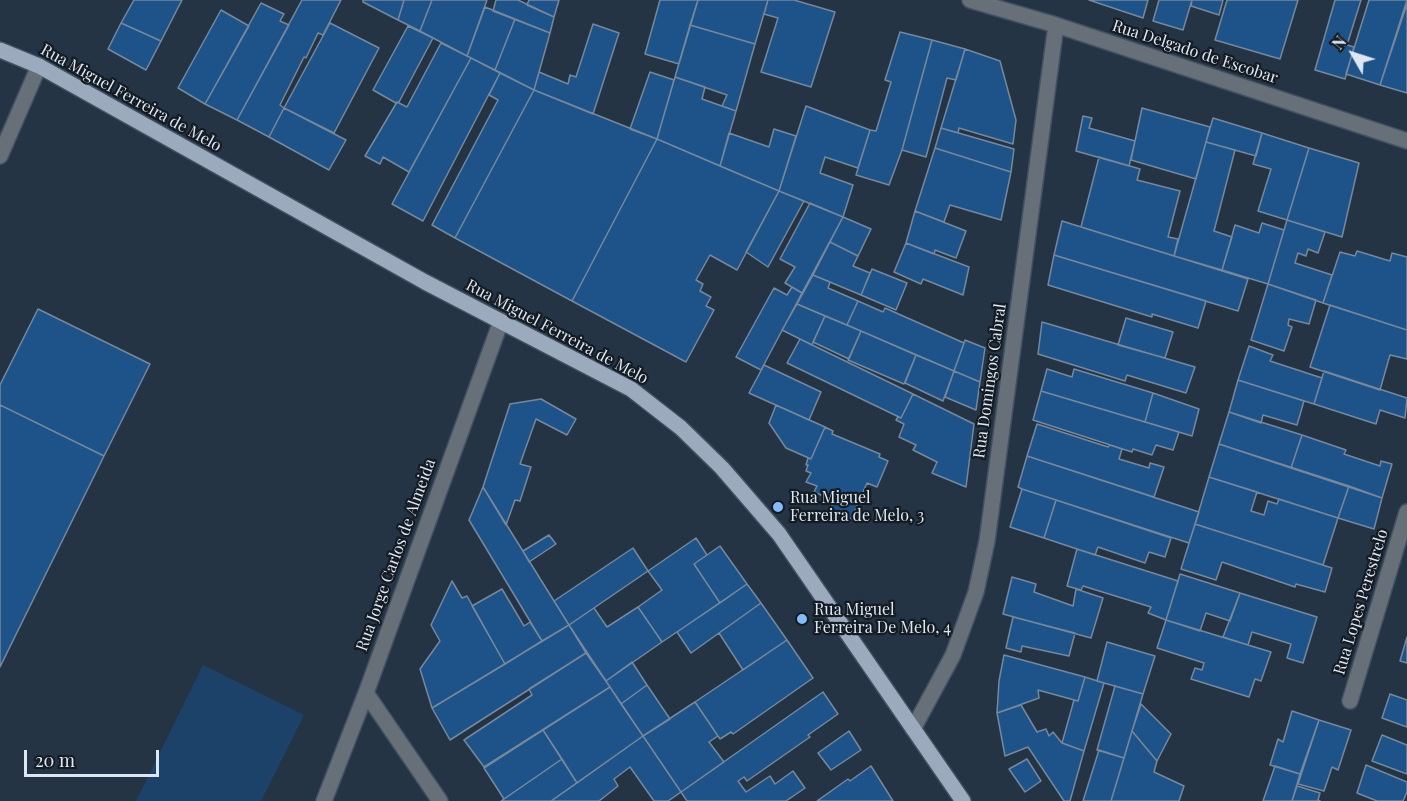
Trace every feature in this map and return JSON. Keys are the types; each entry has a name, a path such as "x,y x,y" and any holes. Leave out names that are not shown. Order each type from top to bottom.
{"main road":[{"name":"Rua Miguel Ferreira de Melo","path":"0,50 39,66 425,282 631,389 681,428 714,460 779,534 963,801"}],"street":[{"name":"Rua Delgado de Escobar","path":"970,0 1056,25 1407,141"},
{"name":"Rua Domingos Cabral","path":"913,729 953,655 976,592 987,541 1056,25"},
{"path":"0,156 39,66"},
{"name":"Rua Jorge Carlos de Almeida","path":"324,801 366,693 501,321"},
{"name":"Rua Lopes Perestrelo","path":"1350,701 1407,512"},
{"path":"366,693 440,801"}],"shaded area":[{"path":"203,665 304,715 261,801 136,801"}],"building":[{"path":"134,0 182,0 161,41 121,23"},
{"path":"302,0 341,0 323,35 318,33 306,58 304,57 280,105 284,108 269,137 237,120"},
{"path":"363,0 404,0 398,20"},
{"path":"404,0 432,0 420,31 398,20"},
{"path":"432,0 487,0 467,56 420,31"},
{"path":"496,0 518,0 554,17 550,33 493,11"},
{"path":"529,0 559,0 554,17 527,5"},
{"path":"660,0 698,0 679,64 645,54"},
{"path":"698,0 768,0 755,44 690,25"},
{"path":"768,0 794,0 835,12 811,87 761,72 778,18 764,14"},
{"path":"1089,0 1148,0 1143,18"},
{"path":"1159,0 1192,0 1183,30 1153,21"},
{"path":"1192,0 1223,0 1219,15 1191,6"},
{"path":"1227,0 1298,0 1280,59 1215,40"},
{"path":"1335,0 1361,0 1347,45 1354,47 1345,79 1315,70"},
{"path":"1369,0 1407,0 1380,85 1346,74"},
{"path":"261,3 284,14 280,21 289,25 237,120 205,104"},
{"path":"1407,4 1407,93 1380,85"},
{"path":"485,7 515,19 495,70 467,56"},
{"path":"221,10 249,26 205,104 178,88"},
{"path":"515,19 550,33 534,90 495,70"},
{"path":"121,23 161,41 146,70 108,49"},
{"path":"330,23 379,48 334,133 284,108"},
{"path":"593,24 619,33 593,114 534,90 539,72 568,84 570,75 576,77"},
{"path":"690,25 755,44 736,111 722,106 727,95 675,77"},
{"path":"408,26 433,38 399,102 396,103 373,90"},
{"path":"900,32 932,40 902,150 889,185 856,175 870,130 876,131 891,82 885,80"},
{"path":"932,40 965,49 956,80 947,78 926,157 902,150"},
{"path":"441,43 471,58 409,172 383,157 380,164 365,156 397,102 407,107"},
{"path":"965,49 1000,61 1016,120 1013,144 959,128 958,133 941,128"},
{"path":"471,58 500,73 423,221 392,204"},
{"path":"650,72 674,80 657,139 630,129"},
{"path":"500,73 534,90 455,238 432,225 498,100 489,95"},
{"path":"675,77 705,87 702,99 736,111 720,166 657,139"},
{"path":"534,90 657,139 572,301 455,238"},
{"path":"806,106 870,130 858,168 825,157 820,173 853,185 843,217 779,191"},
{"path":"284,108 346,140 329,170 269,137"},
{"path":"1142,108 1210,127 1196,179 1131,160"},
{"path":"1083,116 1092,118 1089,128 1135,141 1129,166 1076,151"},
{"path":"1213,118 1262,133 1256,156 1206,142"},
{"path":"941,128 1014,149 1011,172 935,148"},
{"path":"774,129 796,136 779,191 720,166 729,133 769,147"},
{"path":"1262,133 1309,148 1287,220 1258,211 1271,169 1253,164"},
{"path":"657,139 779,191 737,270 710,255 696,280 703,284 700,291 711,297 706,306 714,310 686,362 572,301"},
{"path":"1206,142 1235,150 1214,231 1232,237 1222,270 1174,256"},
{"path":"935,148 1011,172 1001,220 950,205 944,222 915,211"},
{"path":"1309,148 1359,163 1342,237 1287,220"},
{"path":"1099,157 1140,169 1137,180 1180,191 1168,237 1178,239 1174,256 1081,227"},
{"path":"779,191 804,201 768,267 746,252"},
{"path":"810,203 843,217 802,293 785,283 795,267 780,259"},
{"path":"915,211 966,231 956,258 935,250 934,254 906,243"},
{"path":"843,217 871,229 858,256 830,242"},
{"path":"1287,220 1325,232 1318,253 1308,249 1306,256 1298,253 1295,263 1332,275 1323,303 1268,284"},
{"path":"1062,221 1248,279 1238,311 1054,255"},
{"path":"1262,223 1284,230 1268,284 1222,270 1235,225 1259,233"},
{"path":"830,242 858,256 853,266 870,273 861,295 813,275"},
{"path":"906,243 969,267 963,295 923,279 921,284 894,272"},
{"path":"1357,251 1390,261 1392,253 1407,257 1407,330 1323,303 1340,252 1355,256"},
{"path":"1054,255 1206,301 1198,328 1152,314 1152,317 1048,285"},
{"path":"872,269 907,283 896,310 861,295"},
{"path":"813,275 830,282 828,288 858,301 847,325 797,304"},
{"path":"1268,284 1316,300 1309,324 1289,319 1288,325 1292,327 1284,351 1251,340"},
{"path":"792,287 802,293 761,370 736,357 774,288 787,295"},
{"path":"858,301 883,312 885,308 964,343 954,371 847,325"},
{"path":"797,304 825,316 812,345 782,330"},
{"path":"1330,305 1407,330 1407,359 1390,355 1380,390 1310,367"},
{"path":"38,309 150,364 104,456 0,405 0,385"},
{"path":"825,316 861,331 849,359 813,342"},
{"path":"1126,318 1173,332 1165,358 1118,345"},
{"path":"1042,322 1195,367 1186,393 1127,375 1125,381 1038,354"},
{"path":"861,331 916,355 904,384 848,360"},
{"path":"800,339 913,394 901,418 787,363"},
{"path":"965,340 985,348 980,382 954,371"},
{"path":"1249,346 1273,355 1270,361 1322,378 1314,404 1238,380"},
{"path":"916,355 954,371 943,401 905,383"},
{"path":"764,365 821,392 809,420 749,393"},
{"path":"1047,369 1072,377 1074,369 1153,393 1145,422 1041,391"},
{"path":"954,371 980,382 976,410 945,397"},
{"path":"1324,371 1407,398 1405,418 1380,410 1376,424 1314,404"},
{"path":"1238,380 1304,401 1297,425 1263,415 1261,423 1229,412"},
{"path":"1041,391 1179,432 1173,450 1156,445 1152,455 1133,449 1132,452 1033,420"},
{"path":"1153,393 1199,409 1192,436 1145,422"},
{"path":"913,394 974,424 966,487 932,473 937,462 913,450 916,445 899,437 904,424 896,420 898,417 901,418"},
{"path":"541,399 576,419 567,435 536,419 520,464 531,467 520,501 515,500 506,525 483,487 510,404"},
{"path":"0,405 104,456 0,667"},
{"path":"776,405 825,427 811,459 786,448 769,423"},
{"path":"1229,412 1302,435 1291,468 1219,444"},
{"path":"1037,424 1108,447 1110,445 1122,449 1119,459 1149,468 1150,463 1164,467 1154,497 1027,456"},
{"path":"825,427 833,431 832,434 880,454 879,457 888,461 877,487 867,483 851,519 830,510 834,501 814,492 817,486 806,482 811,473 806,471 808,458 811,459"},
{"path":"1302,435 1346,450 1344,454 1380,466 1381,461 1392,464 1382,498 1291,468"},
{"path":"1219,444 1349,486 1338,518 1209,477"},
{"path":"1027,456 1199,512 1189,543 1018,487"},
{"path":"1209,477 1257,492 1251,511 1264,515 1268,501 1277,504 1279,499 1338,518 1323,565 1195,524"},
{"path":"1349,486 1382,498 1374,529 1338,518"},
{"path":"483,487 569,625 542,641 469,520"},
{"path":"1022,489 1056,500 1044,538 1010,527"},
{"path":"1056,500 1171,538 1165,557 1149,552 1145,563 1098,547 1095,555 1044,538"},
{"path":"1195,524 1332,568 1325,592 1296,584 1295,587 1222,562 1216,580 1181,569"},
{"path":"549,535 556,544 529,562 523,551"},
{"path":"696,538 707,555 694,564 720,603 662,642 638,607 662,590 648,571"},
{"path":"720,546 747,584 720,603 694,564"},
{"path":"633,548 648,571 569,625 554,601"},
{"path":"1077,549 1178,581 1166,620 1148,613 1151,607 1083,586 1081,590 1067,586"},
{"path":"1180,574 1240,593 1230,621 1206,613 1200,631 1166,620"},
{"path":"1012,577 1036,584 1034,592 1073,606 1076,589 1103,598 1091,638 1003,614"},
{"path":"452,581 462,598 467,596 505,664 432,708 420,669 440,641 431,625"},
{"path":"747,584 761,603 691,653 677,632"},
{"path":"502,589 524,626 530,622 542,641 505,664 472,606"},
{"path":"1240,593 1317,617 1303,663 1287,658 1291,644 1252,632 1248,645 1223,637"},
{"path":"761,603 787,640 743,670 719,633"},
{"path":"638,607 662,642 606,681 569,625 594,608 607,627"},
{"path":"1013,617 1075,633 1069,656 1022,646 1021,652 1006,648"},
{"path":"1166,620 1271,652 1261,681 1255,679 1249,697 1191,679 1195,668 1202,670 1204,663 1157,648"},
{"path":"569,625 586,653 450,740 432,708"},
{"path":"1407,637 1407,663 1400,661"},
{"path":"787,640 813,678 733,734 731,732 720,739 695,702"},
{"path":"1107,642 1155,656 1143,694 1097,681"},
{"path":"586,653 610,687 484,767 464,740 532,695 529,689"},
{"path":"1004,655 1085,677 1078,701 1038,690 1039,698 997,713 999,681"},
{"path":"632,662 647,685 621,704 606,681"},
{"path":"1085,677 1104,683 1084,751 1062,743 1074,700 1078,701"},
{"path":"647,685 670,719 643,736 621,704"},
{"path":"1115,686 1143,694 1124,758 1097,750"},
{"path":"610,687 643,736 577,783 543,730"},
{"path":"823,692 838,714 808,735 810,737 747,781 744,777 738,781 746,792 770,776 775,784 793,771 805,788 786,801 687,801 681,792"},
{"path":"1390,694 1407,700 1407,727 1382,718"},
{"path":"695,702 718,736 709,742 724,762 681,792 643,736"},
{"path":"1141,704 1171,734 1157,761 1132,731"},
{"path":"1021,705 1037,732 1046,729 1049,736 1053,732 1062,743 1084,751 1070,801 1064,801 1028,747 1005,756 997,713"},
{"path":"1292,711 1319,720 1300,774 1270,765 1278,739 1283,742"},
{"path":"1319,720 1351,730 1338,770 1332,767 1324,791 1298,784"},
{"path":"543,730 562,759 504,799 484,768"},
{"path":"849,731 861,750 831,770 818,753"},
{"path":"1132,731 1157,761 1154,772 1184,786 1179,801 1111,801"},
{"path":"1382,735 1407,745 1407,774 1372,761"},
{"path":"643,736 681,792 668,801 654,801 630,767 614,779 618,786 599,801 551,801"},
{"path":"1099,750 1124,758 1111,801 1083,801"},
{"path":"562,759 577,783 551,801 501,801"},
{"path":"1027,759 1041,781 1025,792 1009,769"},
{"path":"1366,765 1407,782 1407,792 1403,801 1377,801 1357,793"},
{"path":"871,766 893,801 817,801 848,779 850,781"},
{"path":"1275,766 1300,774 1292,801 1263,801"},
{"path":"1297,786 1320,793 1318,800 1320,801 1292,801"}],"place":[{"name":"Rua Miguel Ferreira de Melo, 3","path":"778,507"},
{"name":"Rua Miguel Ferreira De Melo, 4","path":"802,619"}]}
